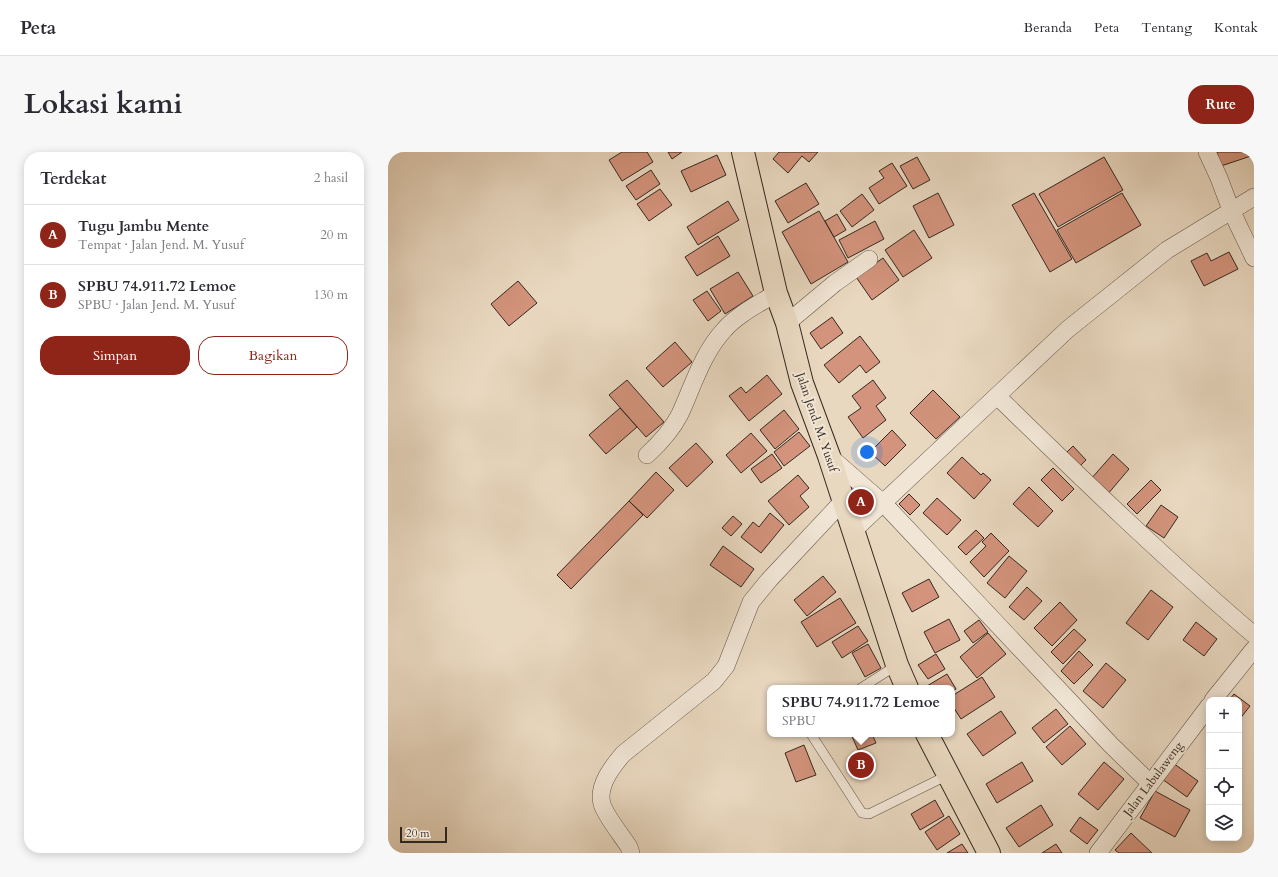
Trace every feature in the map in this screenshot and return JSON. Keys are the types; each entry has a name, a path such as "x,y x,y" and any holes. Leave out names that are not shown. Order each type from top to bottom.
{"highway":[{"name":"Jalan Jend. M. Yusuf","path":"743,152 776,293 787,323 802,383 829,456 897,665 906,685"},
{"path":"929,737 989,853"}],"street":[{"path":"1207,152 1231,210 1254,258"},
{"path":"853,532 1068,329 1167,250 1254,197"},
{"path":"787,323 834,283 869,259"},
{"path":"647,455 665,437 674,425 707,356 723,331 735,319 776,293"},
{"path":"997,396 1088,486 1164,557 1254,635"},
{"path":"829,456 884,504 1111,745 1150,783"},
{"path":"631,853 629,846 602,804 602,787 612,767 623,754 714,681 726,666 751,602 778,570 844,500"},
{"path":"1215,697 1254,649"},
{"name":"Jalan Labulaweng","path":"1098,853 1206,710"}],"lane":[{"path":"866,685 897,665"},
{"path":"813,737 862,813 869,814 948,775"}],"building":[{"path":"622,152 647,152 653,162 622,181 609,160"},
{"path":"668,152 682,152 672,159"},
{"path":"779,152 818,152 809,162 802,156 788,173 773,159"},
{"path":"1217,152 1254,152 1254,155 1221,166"},
{"path":"717,155 726,175 691,192 681,171"},
{"path":"917,157 930,180 913,189 900,166"},
{"path":"1104,157 1123,190 1058,227 1039,194"},
{"path":"892,163 907,186 879,204 869,188 884,178 879,171"},
{"path":"651,170 660,184 636,200 626,186"},
{"path":"806,183 819,204 788,223 775,201"},
{"path":"660,189 672,205 649,221 637,204"},
{"path":"938,193 954,225 929,238 913,206"},
{"path":"1034,193 1072,259 1050,272 1012,205"},
{"path":"1122,193 1141,225 1076,263 1057,230"},
{"path":"862,194 874,210 852,227 840,211"},
{"path":"728,201 739,220 698,245 687,227"},
{"path":"819,211 848,262 811,284 782,232"},
{"path":"837,214 846,230 834,237 825,221"},
{"path":"875,221 884,239 848,258 839,240"},
{"path":"914,230 932,258 903,277 885,250"},
{"path":"718,236 730,256 697,276 685,257"},
{"path":"1229,252 1238,269 1204,286 1191,261 1207,253 1211,261"},
{"path":"883,258 899,280 872,300 856,277"},
{"path":"738,272 753,296 725,314 710,289"},
{"path":"518,281 537,303 509,326 491,304"},
{"path":"707,291 721,311 708,321 693,300"},
{"path":"832,317 843,333 821,349 810,333"},
{"path":"860,336 880,362 866,373 860,365 839,383 824,365"},
{"path":"675,342 692,362 663,387 646,368"},
{"path":"767,375 782,394 749,421 729,396 741,387 746,393"},
{"path":"627,380 664,422 646,437 609,395"},
{"path":"873,380 886,398 876,406 886,420 863,438 848,417 861,408 852,396"},
{"path":"933,390 960,417 936,439 910,413"},
{"path":"620,408 637,427 606,454 589,435"},
{"path":"784,410 799,429 775,449 760,430"},
{"path":"892,430 906,445 885,466 870,452"},
{"path":"799,432 810,446 784,466 774,452"},
{"path":"751,433 767,451 741,473 726,455"},
{"path":"696,443 713,462 687,487 669,468"},
{"path":"1073,446 1086,460 1077,469 1064,455"},
{"path":"772,454 782,468 761,483 751,469"},
{"path":"1113,454 1129,469 1107,495 1090,480"},
{"path":"962,457 981,475 983,473 991,480 974,499 947,473"},
{"path":"1053,468 1074,489 1062,501 1041,480"},
{"path":"656,472 674,490 647,518 629,501"},
{"path":"798,475 809,488 800,496 809,507 789,525 768,501"},
{"path":"1151,480 1161,490 1137,514 1127,504"},
{"path":"1029,487 1053,511 1038,527 1013,504"},
{"path":"909,494 920,505 910,515 899,504"},
{"path":"937,498 961,520 947,535 923,513"},
{"path":"629,501 643,515 571,589 557,575"},
{"path":"1161,505 1178,517 1164,538 1146,526"},
{"path":"770,513 784,525 761,553 741,537 753,522 759,527"},
{"path":"733,516 742,524 731,536 722,528"},
{"path":"976,530 984,538 966,555 958,547"},
{"path":"991,533 1009,551 984,577 970,562 986,546 982,542"},
{"path":"723,546 754,569 741,587 710,565"},
{"path":"1009,556 1027,571 1005,598 987,583"},
{"path":"823,576 836,592 807,616 794,600"},
{"path":"929,579 939,597 912,612 902,593"},
{"path":"1027,587 1042,601 1024,620 1009,607"},
{"path":"1151,590 1173,607 1148,640 1126,623"},
{"path":"840,598 856,623 817,647 801,622"},
{"path":"1060,602 1077,620 1052,646 1034,628"},
{"path":"949,619 960,640 935,653 924,632"},
{"path":"979,620 988,632 973,643 964,631"},
{"path":"1196,622 1217,639 1204,656 1183,640"},
{"path":"858,626 868,641 842,658 832,642"},
{"path":"1074,629 1086,640 1063,664 1051,652"},
{"path":"988,633 1006,654 977,678 960,657"},
{"path":"868,644 881,668 865,677 852,653"},
{"path":"1079,651 1093,665 1074,684 1061,671"},
{"path":"936,654 945,669 928,679 918,665"},
{"path":"1106,663 1126,680 1103,708 1083,691"},
{"path":"947,674 954,685 929,685"},
{"path":"982,677 995,697 961,719 955,710 955,694"},
{"path":"1242,700 1250,706 1242,716"},
{"path":"1056,709 1068,724 1044,743 1032,728"},
{"path":"1001,711 1016,733 983,756 967,734"},
{"path":"1070,726 1086,744 1062,765 1046,747"},
{"path":"852,737 873,737 876,743 858,750"},
{"path":"804,745 816,775 796,782 785,753"},
{"path":"1022,762 1033,781 997,803 986,784"},
{"path":"1104,762 1124,779 1098,810 1078,794"},
{"path":"1173,763 1198,781 1187,797 1162,779"},
{"path":"1155,791 1190,810 1175,837 1140,818"},
{"path":"935,800 944,816 920,830 911,814"},
{"path":"1041,805 1053,825 1019,847 1006,828"},
{"path":"949,816 960,834 937,850 925,832"},
{"path":"1080,817 1098,830 1087,844 1070,831"},
{"path":"1131,833 1152,853 1119,853 1115,850"},
{"path":"962,844 968,853 947,853"},
{"path":"1056,844 1062,853 1042,853"}],"place":[{"name":"Tugu Jambu Mente","path":"861,502"},
{"name":"SPBU 74.911.72 Lemoe","path":"861,765"}]}
